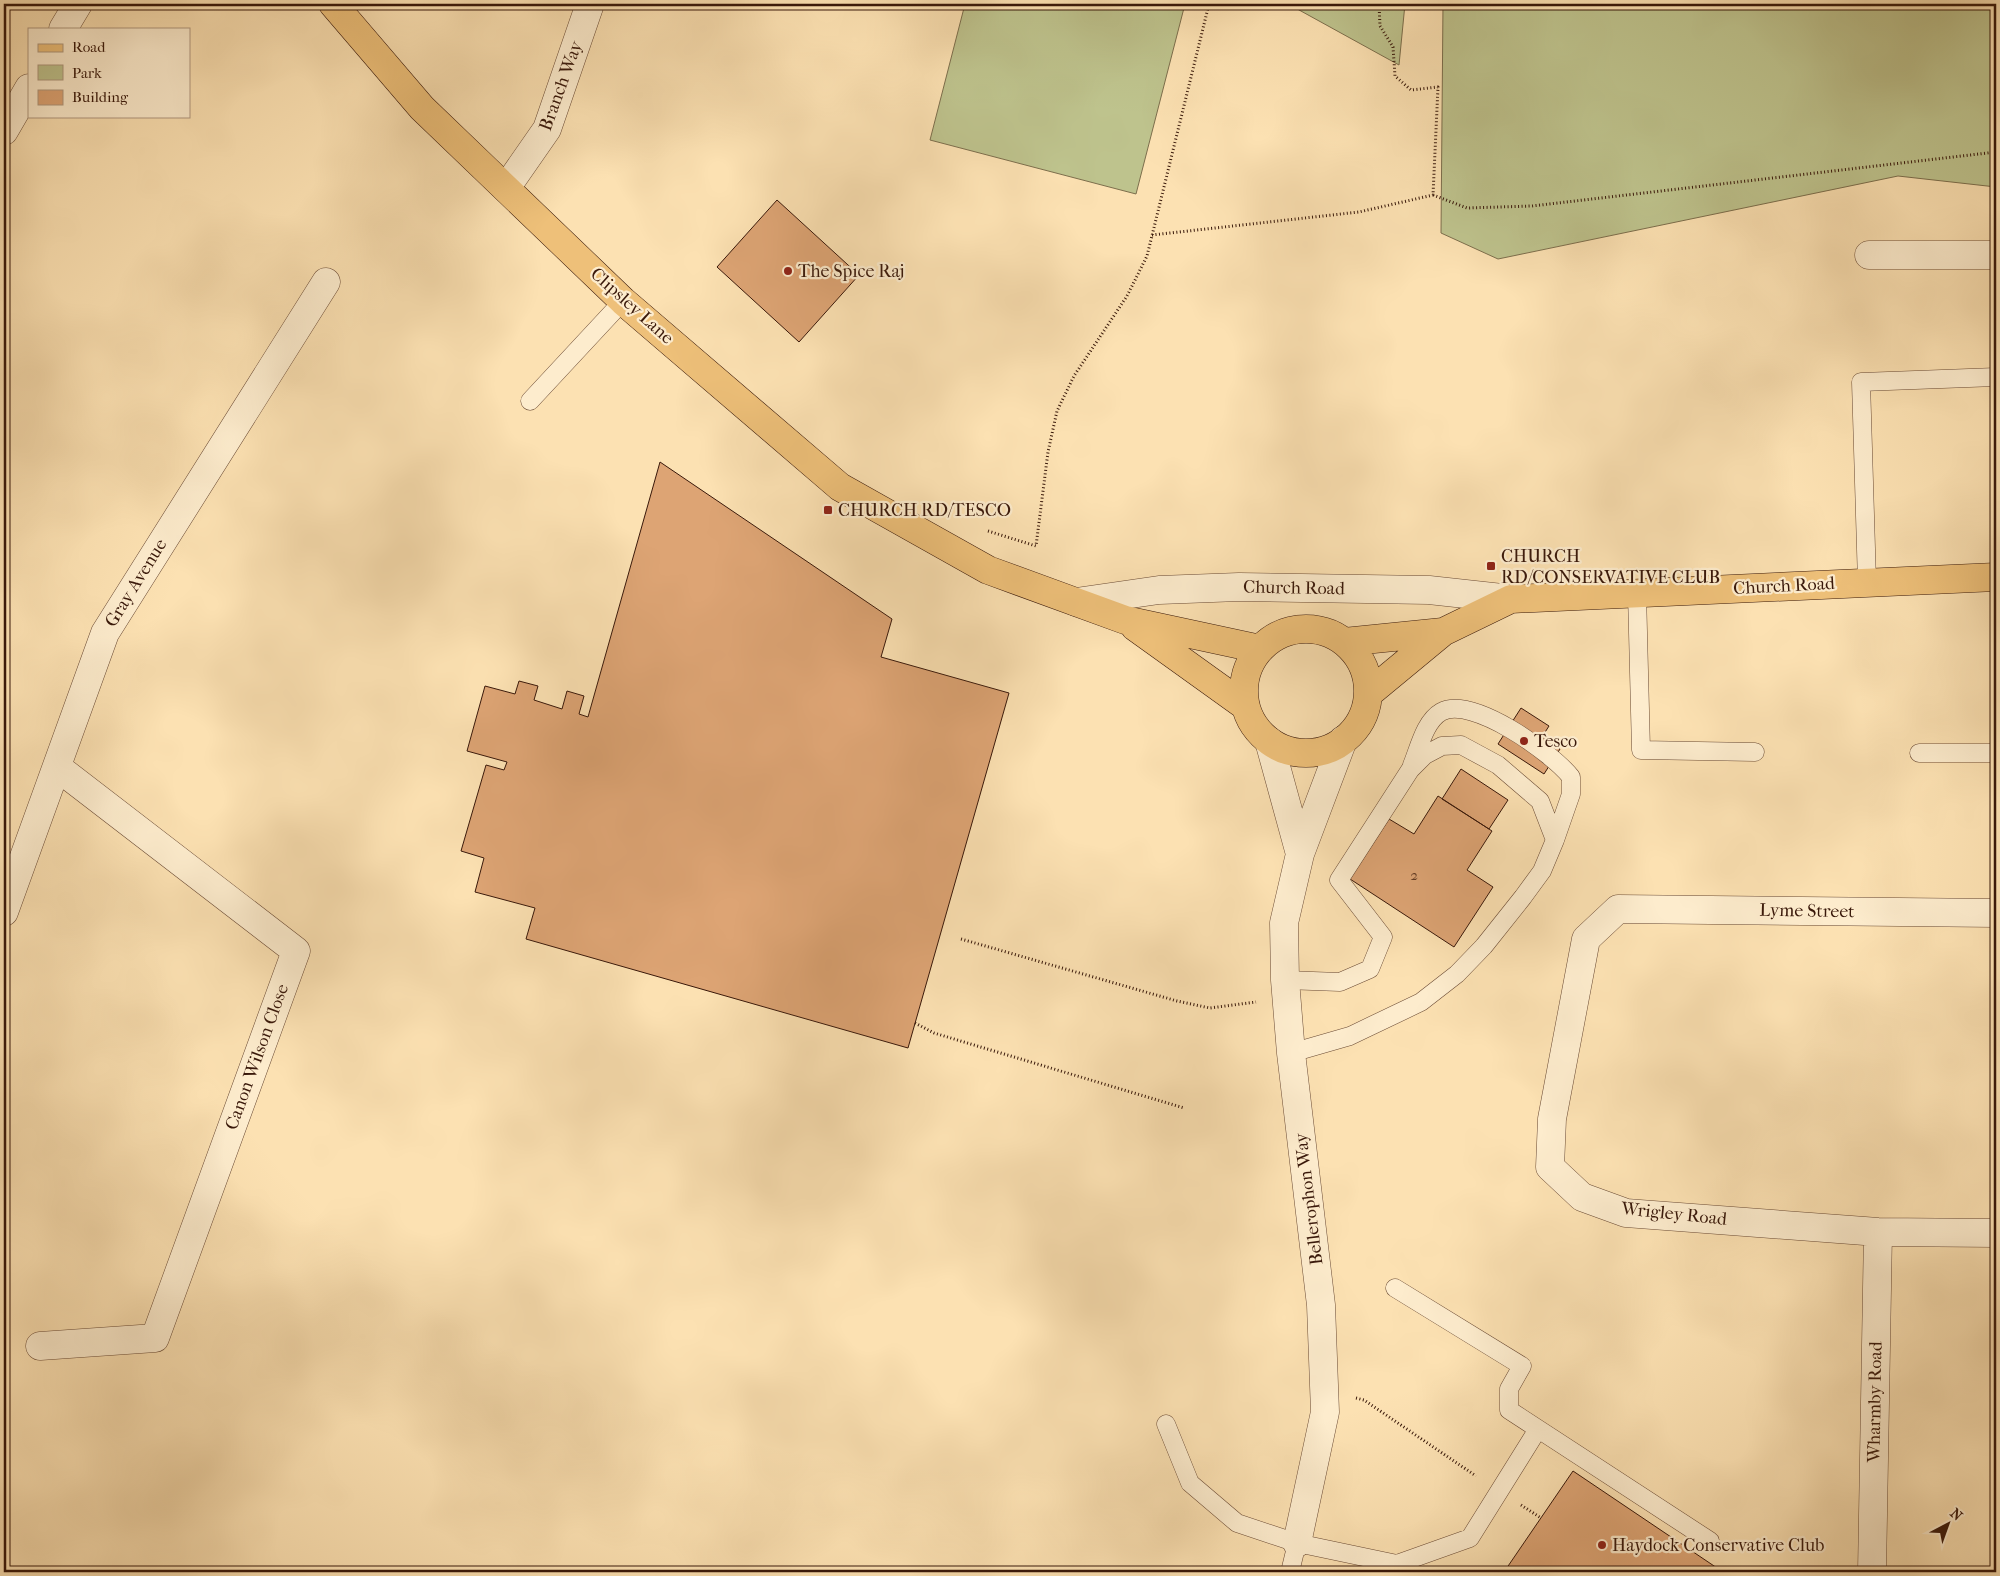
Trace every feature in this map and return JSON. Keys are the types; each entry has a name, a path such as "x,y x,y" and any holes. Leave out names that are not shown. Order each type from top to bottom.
{"main road":[{"name":"Clipsley Lane","path":"333,4 422,108 623,301 840,487 970,561"},
{"name":"Church Road","path":"970,561 988,570 1125,620 1260,649"},
{"name":"Church Road","path":"1368,694 1443,632 1511,599 1996,577"},
{"name":"Church Road","path":"1125,620 1245,706"},
{"path":"1310,629 1328,633 1344,642 1357,656 1365,674 1368,694 1364,712 1356,727 1343,740 1325,750 1308,753 1287,750 1269,741 1254,726 1245,706 1244,686 1248,666 1260,649 1274,637 1310,629"},
{"name":"Church Road","path":"1344,642 1443,632"}],"street":[{"path":"64,28 78,4"},
{"name":"Branch Way","path":"506,188 547,129 590,4"},
{"path":"4,131 28,90"},
{"path":"1869,255 1996,255"},
{"name":"Gray Avenue","path":"4,912 105,633 326,282"},
{"name":"Church Road","path":"1076,602 1159,590 1239,587 1429,590 1511,599"},
{"name":"Bellerophon Way","path":"1297,1543 1324,1412 1324,1391 1321,1305 1285,990 1284,923 1300,854 1343,740"},
{"name":"Bellerophon Way","path":"1269,741 1300,854"},
{"name":"Canon Wilson Close","path":"40,1346 155,1338 296,951 56,767"},
{"name":"Lyme Street","path":"1618,909 1996,912"},
{"name":"Wrigley Road","path":"1618,909 1586,939 1552,1119 1550,1167 1582,1197 1626,1212 1878,1232 1996,1233"},
{"name":"Wharmby Road","path":"1872,1572 1878,1232"}],"lane":[{"path":"530,401 623,301"},
{"path":"1867,582 1862,382 1996,377"},
{"path":"1637,593 1641,750 1755,752"},
{"path":"1285,990 1340,982 1370,968 1383,937 1338,880 1410,770 1431,720 1441,712 1462,708 1500,724 1553,760 1571,776 1571,794 1542,871 1484,946 1457,974 1421,1002 1350,1036 1291,1053"},
{"path":"1410,770 1425,755 1442,746 1461,746 1498,765 1540,801 1555,840"},
{"path":"1919,753 1996,753"},
{"path":"1395,1288 1522,1366 1509,1389 1509,1410 1710,1540"},
{"path":"1166,1424 1190,1483 1236,1523 1297,1543 1397,1564 1470,1538 1538,1429"},
{"path":"1290,1572 1297,1543"}],"path":[{"path":"981,527 1036,546 1048,452 1057,411 1074,376 1127,296 1146,256 1209,5 1192,4"},
{"path":"1378,4 1380,26 1393,47 1395,76 1411,90 1438,87 1433,195"},
{"path":"1152,235 1358,212 1433,195 1467,208 1532,206 1996,152"},
{"path":"960,939 1177,1001 1210,1008 1285,990"},
{"path":"915,1023 934,1033 1184,1108"},
{"path":"1324,1391 1364,1400 1541,1518"}],"green space":[{"path":"965,4 1185,4 1136,194 930,140"},
{"path":"1405,4 1399,65 1290,5"},
{"path":"1443,4 1996,4 1996,187 1898,176 1498,259 1441,233"}],"building":[{"name":"The Spice Raj","path":"777,200 859,275 799,342 717,267"},
{"path":"660,462 892,619 881,657 1009,693 908,1048 526,939 535,908 475,892 484,858 461,851 486,765 504,770 507,762 467,751 485,686 515,694 519,681 538,686 534,700 562,709 567,691 584,696 579,714 588,717"},
{"name":"Tesco","path":"1521,708 1549,726 1542,737 1560,749 1544,774 1498,744"},
{"path":"1461,769 1508,800 1489,829 1442,799"},
{"path":"1438,796 1492,831 1467,870 1493,887 1454,947 1350,879 1389,819 1414,834"},
{"name":"Haydock Conservative Club","path":"1573,1471 1723,1572 1504,1572"}],"place":[{"name":"The Spice Raj","path":"788,271"},
{"name":"CHURCH RD/TESCO","path":"828,510"},
{"name":"CHURCH RD/CONSERVATIVE CLUB","path":"1491,566"},
{"name":"Tesco","path":"1524,741"},
{"name":"Haydock Conservative Club","path":"1602,1545"}]}
